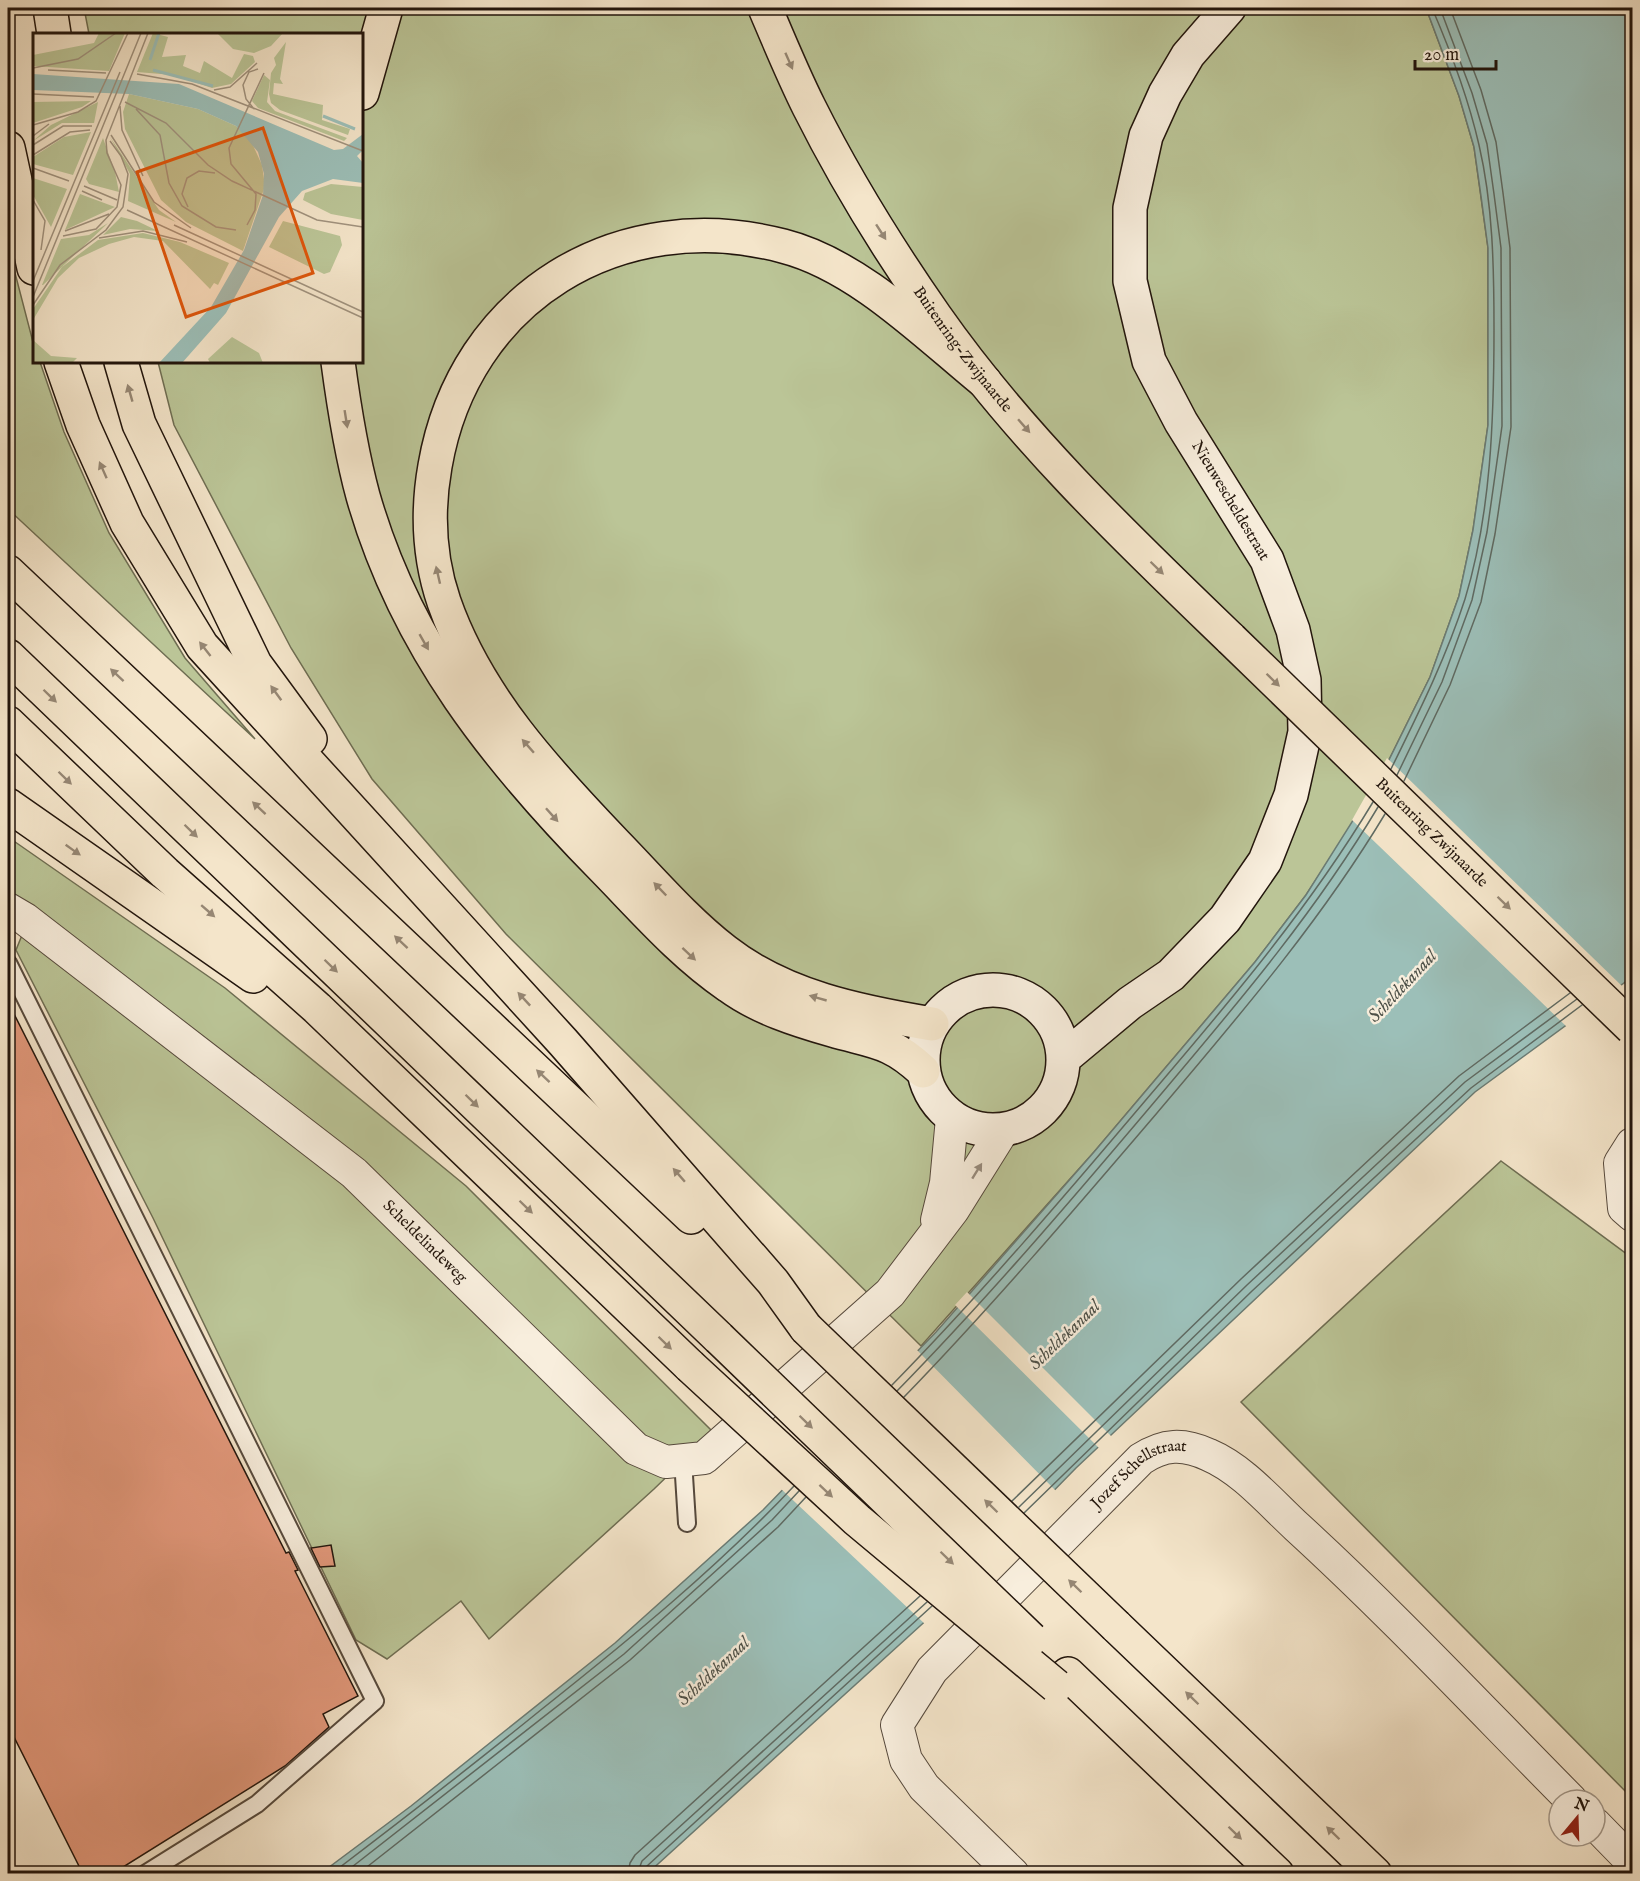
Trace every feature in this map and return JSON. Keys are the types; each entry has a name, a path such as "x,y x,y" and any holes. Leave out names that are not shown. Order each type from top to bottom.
{"highway":[{"path":"50,8 54,33"},
{"path":"363,89 386,8"},
{"name":"Buitenring-Zwijnaarde","path":"765,8 809,107 862,203 935,316 985,381 1071,481 1231,639"},
{"path":"8,148 15,238 33,266"},
{"path":"932,1024 855,1009 805,994 761,975 725,951 684,914 580,807 507,722 473,664 444,602 431,547 430,494 440,436 458,387 484,342 522,302 566,272 609,250 665,237 727,235 785,246 823,261 866,286 985,381"},
{"path":"62,363 83,425 127,524 202,646 243,694 398,858 563,1042 770,1286 818,1337 1376,1874"},
{"path":"121,363 139,424 255,664 398,858"},
{"path":"338,363 347,426 364,497 391,572 421,639 462,704 513,773 668,934 731,988 770,1009 807,1023 884,1043 905,1054 923,1071"},
{"path":"8,572 770,1286"},
{"name":"Buitenring Zwijnaarde","path":"1231,639 1632,1028"},
{"path":"8,656 719,1338 1062,1680"},
{"path":"8,723 165,873 318,1008 690,1366 857,1520 1062,1680 1192,1793 1277,1874"},
{"path":"8,805 241,967 484,1166"}],"main road":[{"name":"Nieuwescheldestraat","path":"1064,1058 1130,1003 1171,975 1217,927 1265,861 1291,795 1305,732 1304,680 1297,650 1267,560 1181,422 1149,361 1130,281 1130,208 1146,136 1165,94 1188,55 1228,8"},
{"path":"988,990 1011,992 1031,1001 1048,1016 1059,1035 1064,1058 1057,1091 1035,1117 1003,1130 968,1126 952,1118 939,1105 929,1089 923,1071 924,1047 932,1024 947,1007 966,995 988,990"},
{"name":"Nieuwescheldestraat","path":"1048,1016 1083,1014 1130,1003"}],"street":[{"name":"Scheldelindeweg","path":"8,909 25,919 354,1173 636,1449 666,1462 704,1458 818,1337"},
{"path":"934,1238 946,1183 952,1118"},
{"path":"818,1337 890,1293 934,1238 1003,1130"},
{"path":"1632,1144 1620,1163 1624,1208 1632,1215"},
{"name":"Jozef Schellstraat","path":"1013,1874 924,1787 906,1760 897,1725 932,1671 1141,1459 1158,1448 1182,1445 1210,1455 1237,1472 1333,1560 1559,1788"},
{"path":"1607,1836 1632,1862"}],"lane":[{"path":"8,963 375,1701 257,1804 145,1874"},
{"path":"683,1460 687,1523"}],"green space":[{"path":"84,8 1426,8 1459,96 1474,147 1488,248 1488,425 1473,530 1459,596 1430,677 1381,776 1306,895 1255,962 1094,1152 921,1346 506,934 372,779 291,648 174,425 158,363 363,363 363,33 89,33"},
{"path":"8,246 33,342 33,363 40,363 64,432 109,533 185,658 255,739 8,509"},
{"path":"8,837 225,988 466,1186 713,1432 654,1489 489,1639 461,1601 387,1659 356,1640 153,1218 16,950 33,908 8,892"},
{"path":"1501,1161 1632,1258 1632,1798 1241,1402"}],"water":[{"name":"Scheldekanaal","path":"1426,8 1632,8 1632,977 1475,1092 1076,1468 931,1616 648,1873 320,1874 411,1806 615,1643 763,1510 936,1332 1094,1152 1255,962 1306,895 1381,776 1430,677 1459,596 1473,530 1488,425 1488,248 1474,147 1459,96"}],"pier":[{"path":"1387,758 1623,987 1567,1027 1352,820"},
{"path":"967,1292 1112,1437 1100,1449 955,1305"},
{"path":"915,1348 1057,1492 926,1625 780,1488"}],"building":[{"path":"8,1002 286,1553 289,1552 298,1570 295,1571 358,1696 323,1714 329,1727 285,1766 112,1874 83,1874 8,1725"},
{"path":"331,1545 335,1566 320,1567 311,1548"}]}
